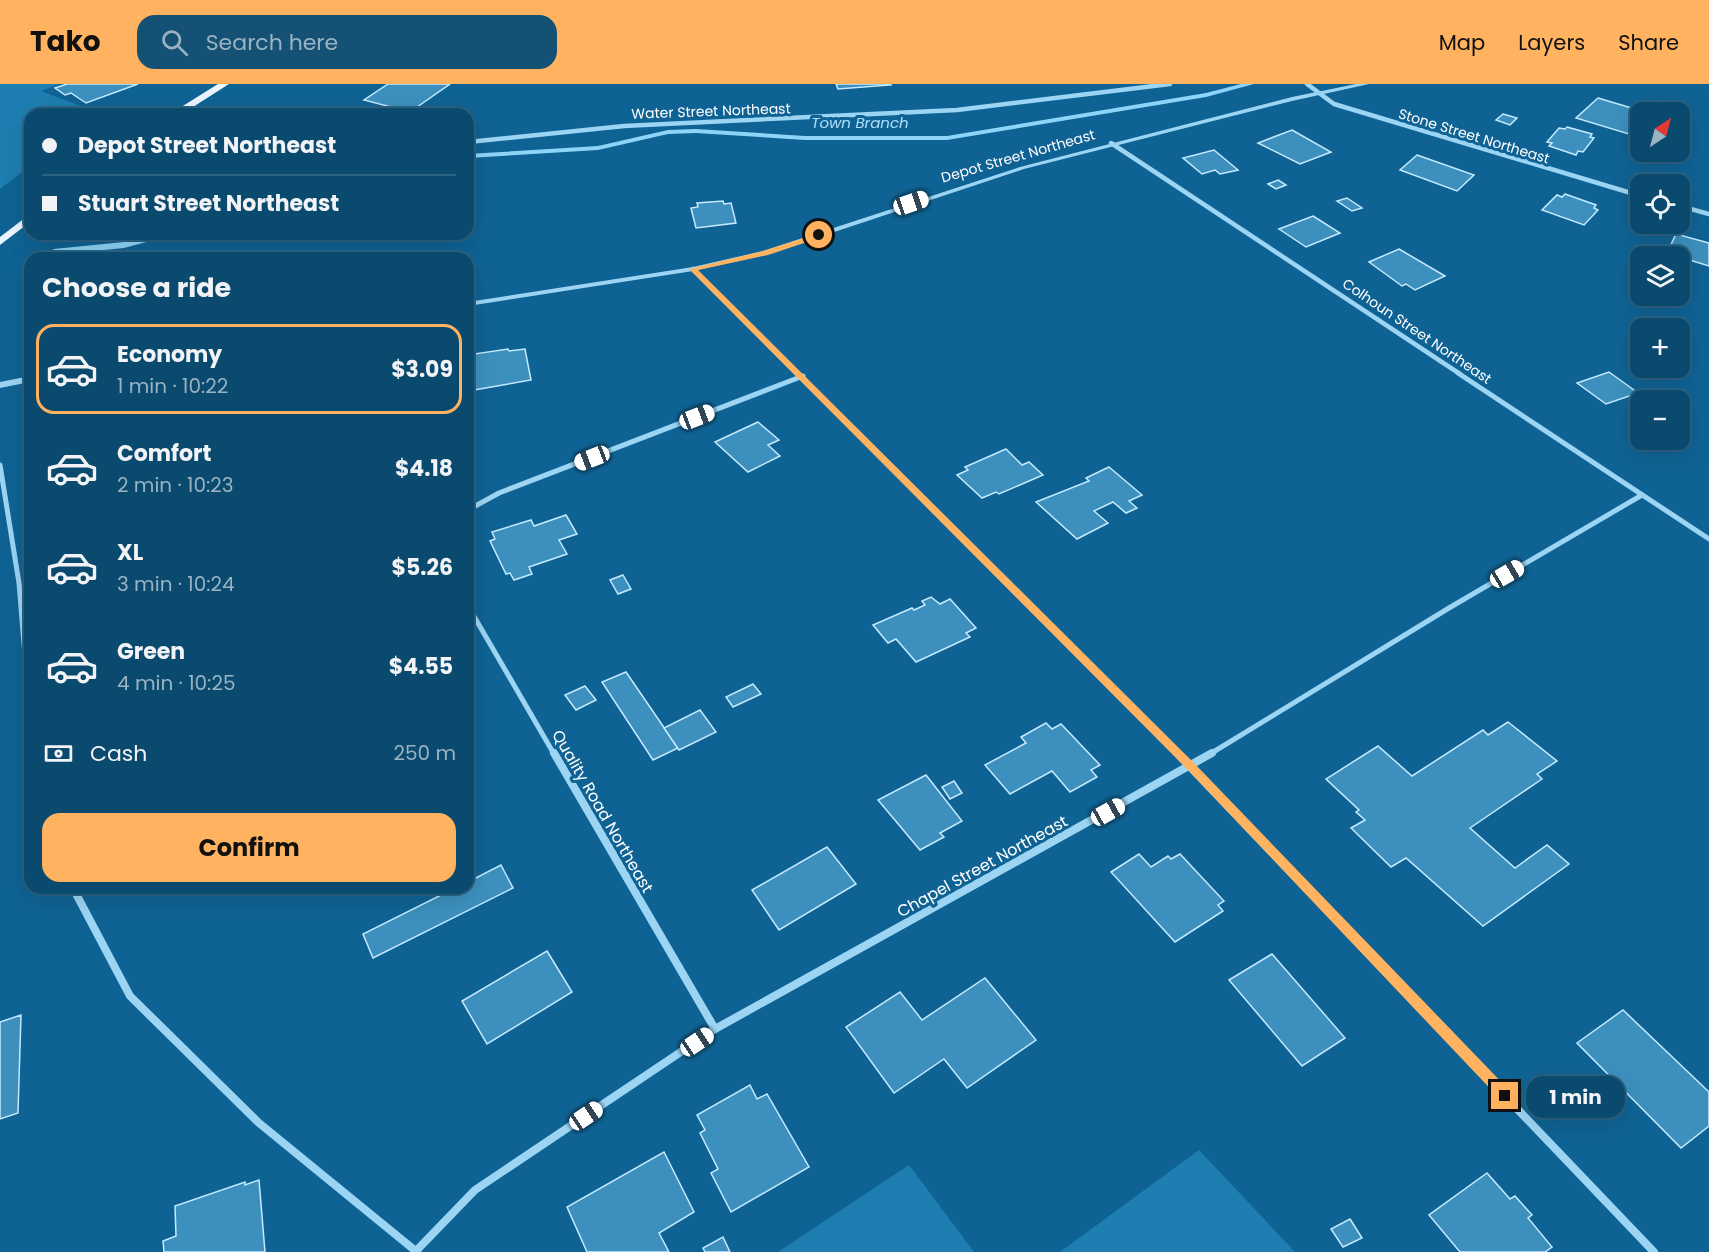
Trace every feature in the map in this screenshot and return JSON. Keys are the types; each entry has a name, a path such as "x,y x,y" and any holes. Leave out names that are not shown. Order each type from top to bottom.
{"main road":[{"path":"185,108 224,84"},
{"path":"0,242 24,222"}],"street":[{"name":"Water Street Northeast","path":"474,141 611,126 886,115 996,106 1170,84"},
{"name":"Stone Street Northeast","path":"1307,84 1334,104 1630,192"},
{"name":"Depot Street Northeast","path":"474,303 693,269 765,253 929,197 1111,143 1319,93 1366,84"},
{"name":"Colhoun Street Northeast","path":"1111,143 1709,539"},
{"path":"1690,209 1709,214"},
{"path":"693,269 803,376 1190,766 1654,1252"},
{"path":"474,507 499,493 803,376"},
{"path":"0,385 24,381"},
{"path":"0,465 19,583 24,644"},
{"name":"Chapel Street Northeast","path":"417,1252 475,1190 715,1029 1190,766 1449,608 1642,495"},
{"name":"Quality Road Northeast","path":"474,616 715,1029"},
{"path":"75,894 130,996 258,1123 417,1252"}],"shaded area":[{"path":"0,84 59,84 41,91 86,108 24,108 24,171 0,189"},
{"path":"1199,1150 1295,1252 1060,1252"},
{"path":"909,1165 974,1252 778,1252"}],"building":[{"path":"67,84 138,84 86,103 71,93 65,95 55,88"},
{"path":"388,84 450,84 416,108 395,108 364,100"},
{"path":"836,84 890,84 891,85 838,89"},
{"path":"1598,98 1630,108 1630,134 1576,118"},
{"path":"1503,114 1517,118 1510,125 1496,120"},
{"path":"1567,127 1592,134 1590,137 1594,138 1583,152 1578,151 1576,155 1549,146 1552,143 1547,142 1559,128"},
{"path":"1292,130 1331,152 1300,164 1258,143"},
{"path":"1214,150 1238,170 1220,174 1215,170 1202,174 1183,158"},
{"path":"1417,155 1474,175 1457,191 1400,170"},
{"path":"1278,180 1286,185 1276,189 1268,184"},
{"path":"1565,194 1596,205 1594,208 1598,210 1584,225 1542,210 1557,195 1562,197"},
{"path":"1347,198 1362,208 1352,211 1337,201"},
{"path":"723,201 724,204 731,203 736,223 696,228 691,208 698,207 697,203"},
{"path":"1313,216 1340,233 1306,247 1279,229"},
{"path":"1676,234 1709,243 1709,266 1690,260 1690,246 1670,246"},
{"path":"1399,249 1445,276 1415,290 1406,284 1402,286 1369,262"},
{"path":"525,349 531,380 474,390 474,354"},
{"path":"1609,372 1634,390 1630,390 1630,396 1606,404 1577,383"},
{"path":"758,422 779,440 768,445 780,456 748,472 715,442"},
{"path":"1006,449 1022,465 1029,462 1043,475 999,494 996,492 982,498 957,475 968,470 965,467"},
{"path":"1109,467 1142,495 1129,501 1137,508 1126,513 1113,502 1094,511 1108,523 1077,539 1036,502 1089,481 1086,478"},
{"path":"566,515 577,534 559,540 567,554 529,567 532,574 514,580 510,573 506,574 490,541 495,539 492,532 531,520 534,526"},
{"path":"623,575 631,589 618,594 610,580"},
{"path":"931,597 940,604 950,599 976,628 966,633 970,637 916,662 896,639 888,643 873,625 912,608 914,610 925,605 922,601"},
{"path":"626,672 678,748 653,760 602,682"},
{"path":"753,684 761,694 733,707 726,697"},
{"path":"585,686 596,700 576,710 565,695"},
{"path":"700,710 716,732 679,750 664,728"},
{"path":"1508,722 1557,761 1537,774 1542,779 1470,828 1515,868 1547,845 1569,864 1483,926 1406,858 1391,867 1351,828 1365,820 1356,812 1359,810 1326,779 1378,746 1412,776 1483,730 1488,735"},
{"path":"1046,723 1052,729 1061,724 1100,765 1091,770 1097,777 1070,792 1052,771 1010,794 985,765 1026,743 1021,737"},
{"path":"926,775 962,821 940,833 944,837 920,850 878,800"},
{"path":"954,781 962,793 950,799 942,787"},
{"path":"827,847 856,884 779,930 752,890"},
{"path":"1139,854 1151,867 1168,856 1171,859 1180,854 1224,901 1218,905 1223,911 1175,942 1111,872"},
{"path":"501,865 513,888 373,958 363,934 443,894 474,894 474,879"},
{"path":"547,951 572,992 487,1044 462,1001"},
{"path":"1272,954 1345,1038 1302,1066 1229,980"},
{"path":"985,978 1036,1040 967,1088 944,1059 894,1093 846,1027 900,992 922,1020"},
{"path":"1623,1010 1709,1092 1709,1126 1681,1148 1577,1043"},
{"path":"21,1015 18,1113 0,1119 0,1022"},
{"path":"750,1085 757,1099 767,1094 809,1167 731,1212 711,1173 718,1169 700,1133 705,1130 697,1115"},
{"path":"664,1152 694,1212 659,1233 669,1252 587,1252 567,1207"},
{"path":"1487,1173 1510,1199 1515,1196 1532,1215 1528,1218 1552,1247 1545,1252 1460,1252 1429,1215"},
{"path":"259,1180 265,1252 164,1252 163,1241 176,1236 175,1206 245,1182 245,1185"},
{"path":"1350,1219 1362,1238 1343,1247 1331,1229"},
{"path":"723,1237 730,1252 705,1252 703,1248"}],"waterway":[{"name":"Town Branch","path":"474,156 598,148 668,132 696,131 805,138 947,138 1206,95 1250,84"},
{"name":"Town Branch","path":"54,252 124,245 146,240"}],"route":[{"path":"819,235 765,253 693,269 803,376 1190,766 1505,1096"}]}
